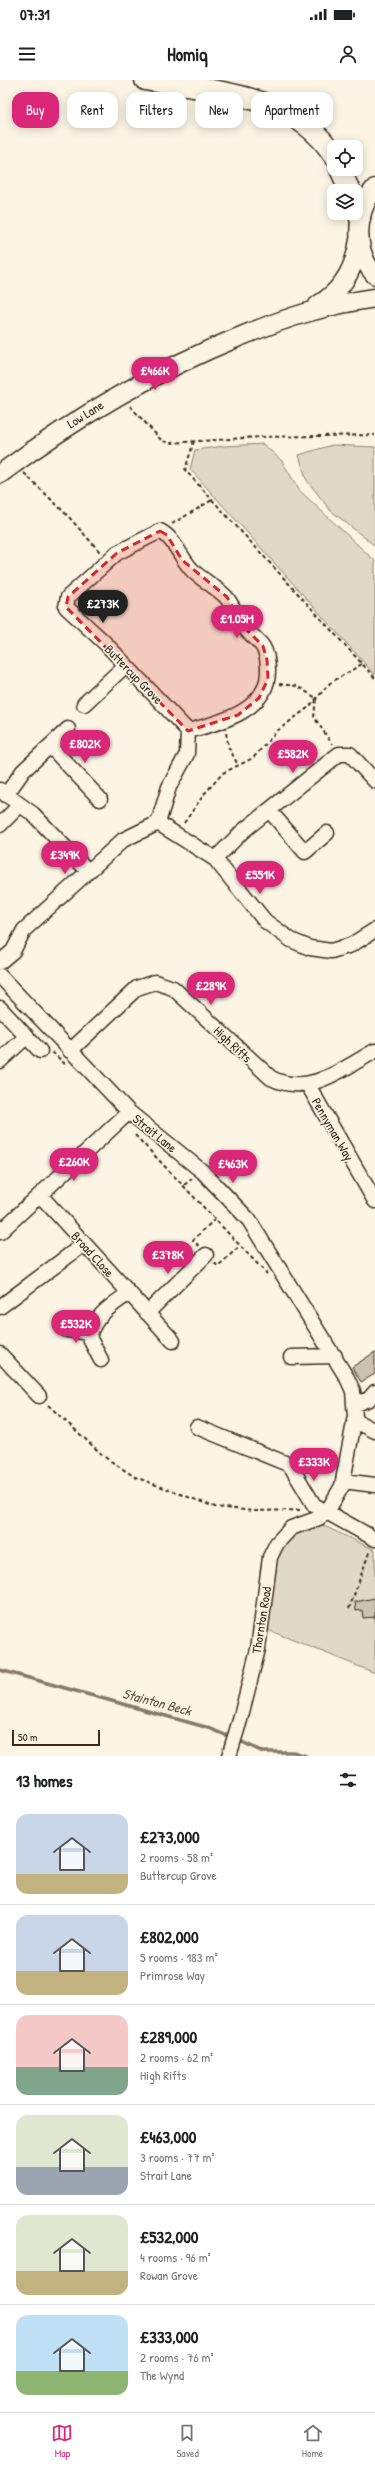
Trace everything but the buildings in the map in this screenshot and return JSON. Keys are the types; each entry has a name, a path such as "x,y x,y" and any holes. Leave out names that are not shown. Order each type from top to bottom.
{"highway":[{"path":"145,80 246,98 269,104 302,121 316,132 327,147"}],"main road":[{"name":"Low Lane","path":"363,208 375,188"},
{"name":"Low Lane","path":"310,310 326,300 340,288 350,272 357,254 358,220"},
{"path":"358,220 365,261 375,275"},
{"name":"Low Lane","path":"9,475 65,426 150,376 204,351 310,310 375,298"}],"street":[{"name":"Buttercup Grove","path":"160,531 117,553 68,597 66,607 126,665 188,731"},
{"path":"0,962 12,951 24,930 123,840 158,823 169,787 187,754 188,731 238,715 259,698 266,682 268,660 263,646 244,627 233,611 227,597 194,572 182,560 167,535 160,531"},
{"path":"84,704 126,665"},
{"path":"68,729 23,771 3,793 33,814 88,871"},
{"path":"50,746 100,799"},
{"path":"215,859 242,831 339,754 350,754 375,781"},
{"path":"0,825 20,805"},
{"path":"268,810 305,852 327,834"},
{"path":"158,823 215,859 265,921 291,940 310,948 331,951 351,945 375,930"},
{"name":"Strait Lane","path":"0,976 70,1051 125,1116 203,1172 249,1220 335,1356 348,1378 355,1404 354,1420 343,1481 327,1512"},
{"name":"High Rifts","path":"70,1051 137,988 155,982 173,988 271,1078 281,1083 308,1085 319,1082 375,1051"},
{"path":"0,1008 40,1051"},
{"path":"0,1061 27,1036"},
{"name":"Pennyman Way","path":"308,1085 374,1195"},
{"path":"0,1232 125,1116"},
{"name":"Broad Close","path":"40,1195 172,1341"},
{"path":"0,1307 84,1244"},
{"path":"147,1313 206,1255"},
{"path":"101,1360 89,1337 93,1324 103,1312 129,1293"},
{"path":"66,1330 90,1333"},
{"path":"0,1354 39,1396"},
{"path":"291,1357 335,1356"},
{"path":"355,1404 369,1399 375,1392"},
{"path":"354,1420 375,1431"},
{"path":"197,1426 290,1465 314,1505 374,1538"},
{"path":"343,1481 375,1484"},
{"name":"Thornton Road","path":"229,1756 258,1650 270,1557 277,1543 290,1528 319,1518 327,1512"}],"path":[{"path":"131,402 128,404 162,441 375,434"},
{"path":"194,441 185,470 375,678"},
{"path":"9,475 23,472 27,469"},
{"path":"23,472 68,516 108,561"},
{"path":"160,531 212,500"},
{"path":"175,834 205,792 223,773 253,758 277,731 309,708 330,683 362,664"},
{"path":"266,682 297,686 316,698"},
{"path":"316,698 314,717 339,754"},
{"path":"223,720 229,748 238,765"},
{"path":"125,1116 271,1279"},
{"path":"39,1396 106,1458 135,1477 215,1506 254,1511 304,1509"},
{"path":"349,1609 374,1538"}],"highlighted area":[{"path":"160,531 167,535 182,560 227,597 244,627 263,646 267,660 268,679 259,698 238,715 188,731 66,607 68,597 117,553"}],"shaded area":[{"path":"263,444 282,461 299,490 375,561 375,675 190,469 195,450 224,446"},
{"path":"332,445 375,447 375,546 330,510 306,479 299,455"},
{"path":"322,1525 375,1550 375,1673 268,1630 276,1556 290,1534"}],"waterway":[{"name":"Stainton Beck","path":"0,1670 209,1728 230,1737"},
{"name":"Stainton Beck","path":"238,1740 263,1752 293,1752 306,1756"}]}
